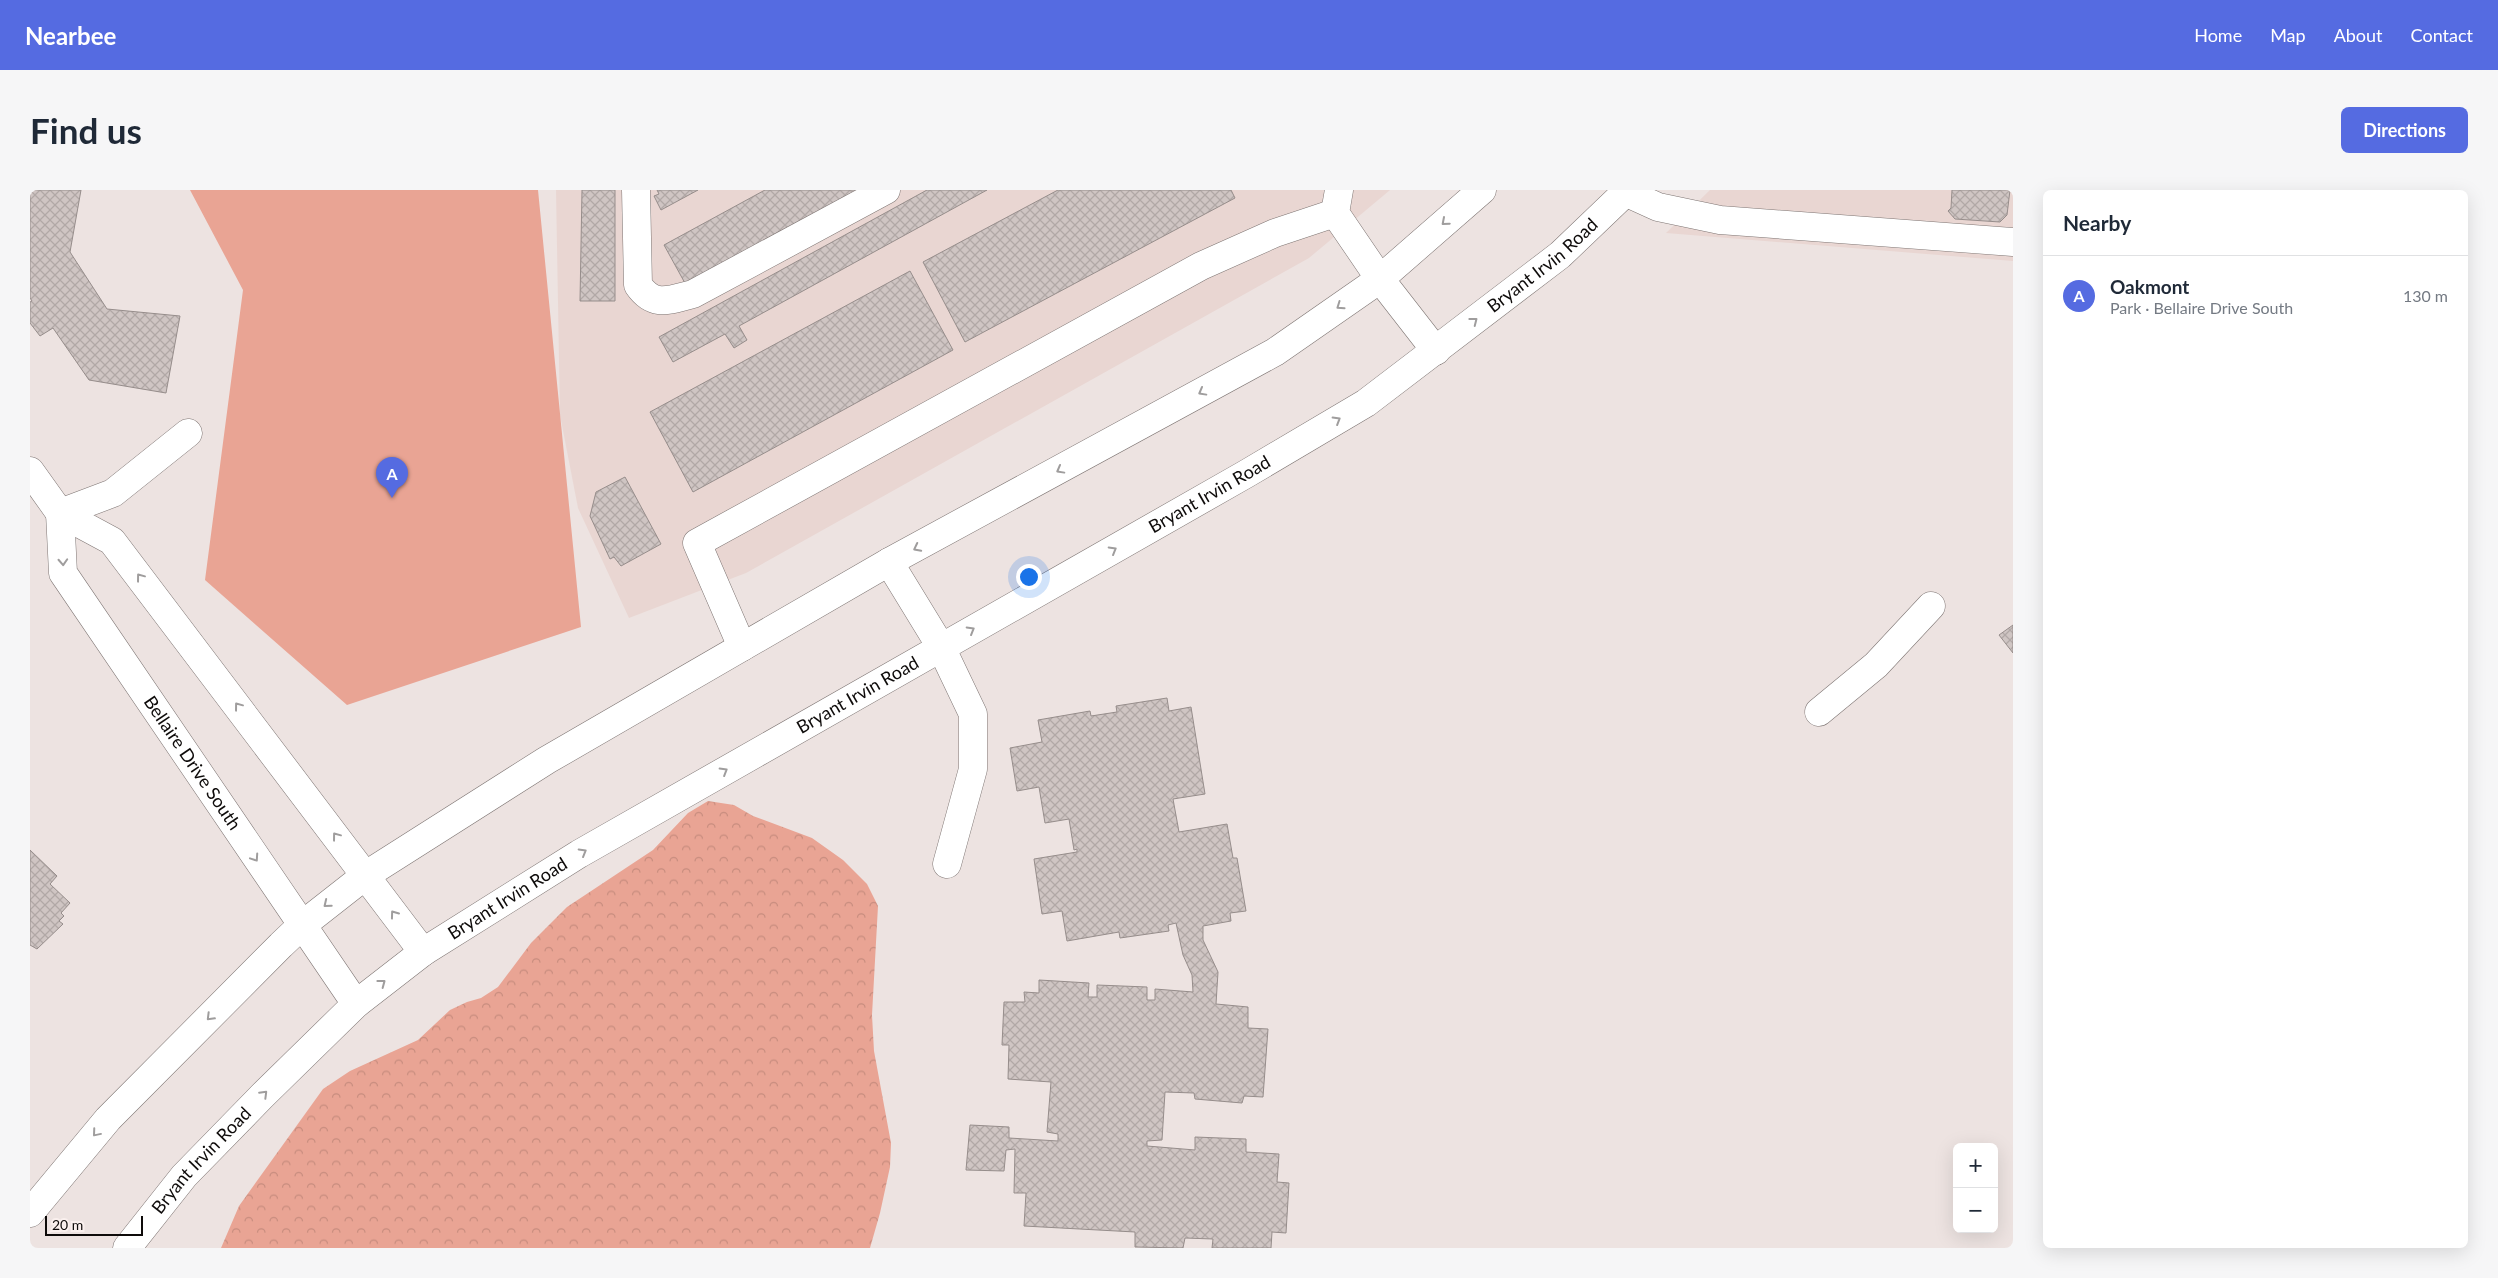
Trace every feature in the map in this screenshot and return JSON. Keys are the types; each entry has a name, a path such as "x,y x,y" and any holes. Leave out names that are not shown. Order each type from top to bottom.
{"main road":[{"path":"636,190 638,285 646,296 663,302 693,294 886,190"},
{"path":"30,1213 108,1119 300,926 366,875 547,760 889,562 1274,352 1380,279 1482,190"},
{"path":"1627,191 1658,207 1720,220 2013,242"},
{"name":"Bryant Irvin Road","path":"127,1248 184,1176 356,1004 423,952 580,854 1350,413 1436,351 1560,255 1627,191"},
{"path":"742,647 697,543 1201,266 1275,233 1337,202 1380,279 1436,351"},
{"path":"60,513 113,494 188,433"},
{"path":"30,470 60,513 112,541 423,952"},
{"name":"Bellaire Drive South","path":"60,513 63,573 300,926 356,1004"},
{"path":"889,562 942,647 973,714 973,769 947,864"},
{"path":"1819,712 1876,665 1930,606"}],"shaded area":[{"path":"556,190 1390,190 1309,258 746,573 629,618 578,508 560,415"},
{"path":"1710,190 2013,190 2013,261 1666,233"}],"green space":[{"path":"190,190 538,190 581,627 347,705 205,580 243,290"},
{"path":"708,801 734,805 753,816 812,838 843,860 867,884 878,906 872,1015 874,1051 891,1143 890,1167 870,1248 221,1248 239,1206 323,1089 350,1071 418,1040 450,1010 481,998 498,987 531,943 567,907 653,850 688,813"}],"building":[{"path":"30,190 81,190 70,252 107,309 180,316 166,393 89,380 53,328 40,336 30,323 30,302 32,301 30,298"},
{"path":"582,190 615,190 615,301 580,301"},
{"path":"657,190 698,190 661,210 654,196 659,194"},
{"path":"765,190 861,190 686,285 664,245"},
{"path":"927,190 987,190 739,326 747,340 734,348 725,334 673,362 659,337"},
{"path":"1058,190 1231,190 1235,198 965,342 923,262"},
{"path":"1952,190 2010,190 2007,215 2000,222 1955,219 1948,211 1951,208"},
{"path":"910,271 953,350 693,492 650,412"},
{"path":"625,477 661,544 621,566 614,557 610,559 590,516 596,492"},
{"path":"2013,625 2013,653 1999,635"},
{"path":"1167,698 1169,711 1191,707 1205,794 1173,799 1179,832 1227,824 1233,858 1237,858 1246,911 1230,913 1231,921 1203,926 1203,940 1218,972 1216,1004 1248,1007 1248,1028 1268,1029 1263,1097 1244,1096 1242,1103 1195,1099 1194,1093 1165,1092 1162,1140 1147,1141 1147,1146 1195,1150 1195,1137 1246,1139 1246,1152 1279,1154 1277,1182 1289,1183 1286,1233 1272,1232 1271,1248 1212,1248 1213,1239 1185,1238 1183,1248 1135,1247 1135,1232 1024,1226 1026,1193 1014,1193 1015,1149 1006,1150 1004,1171 966,1170 970,1125 1009,1127 1009,1138 1058,1141 1058,1134 1047,1132 1051,1082 1008,1079 1009,1045 1002,1045 1004,1002 1025,1002 1024,992 1039,993 1039,980 1089,983 1088,997 1097,997 1097,985 1147,987 1147,1000 1155,1000 1155,989 1193,992 1192,975 1183,955 1176,923 1168,925 1169,931 1120,938 1119,932 1067,941 1062,911 1042,914 1034,859 1077,852 1077,849 1074,850 1069,819 1045,823 1039,787 1017,791 1010,748 1042,742 1038,720 1090,711 1091,716 1117,712 1116,706"},
{"path":"30,850 57,876 50,884 70,903 61,913 64,916 59,921 63,924 37,949 30,945"}],"place":[{"name":"Oakmont","path":"392,498"}]}
